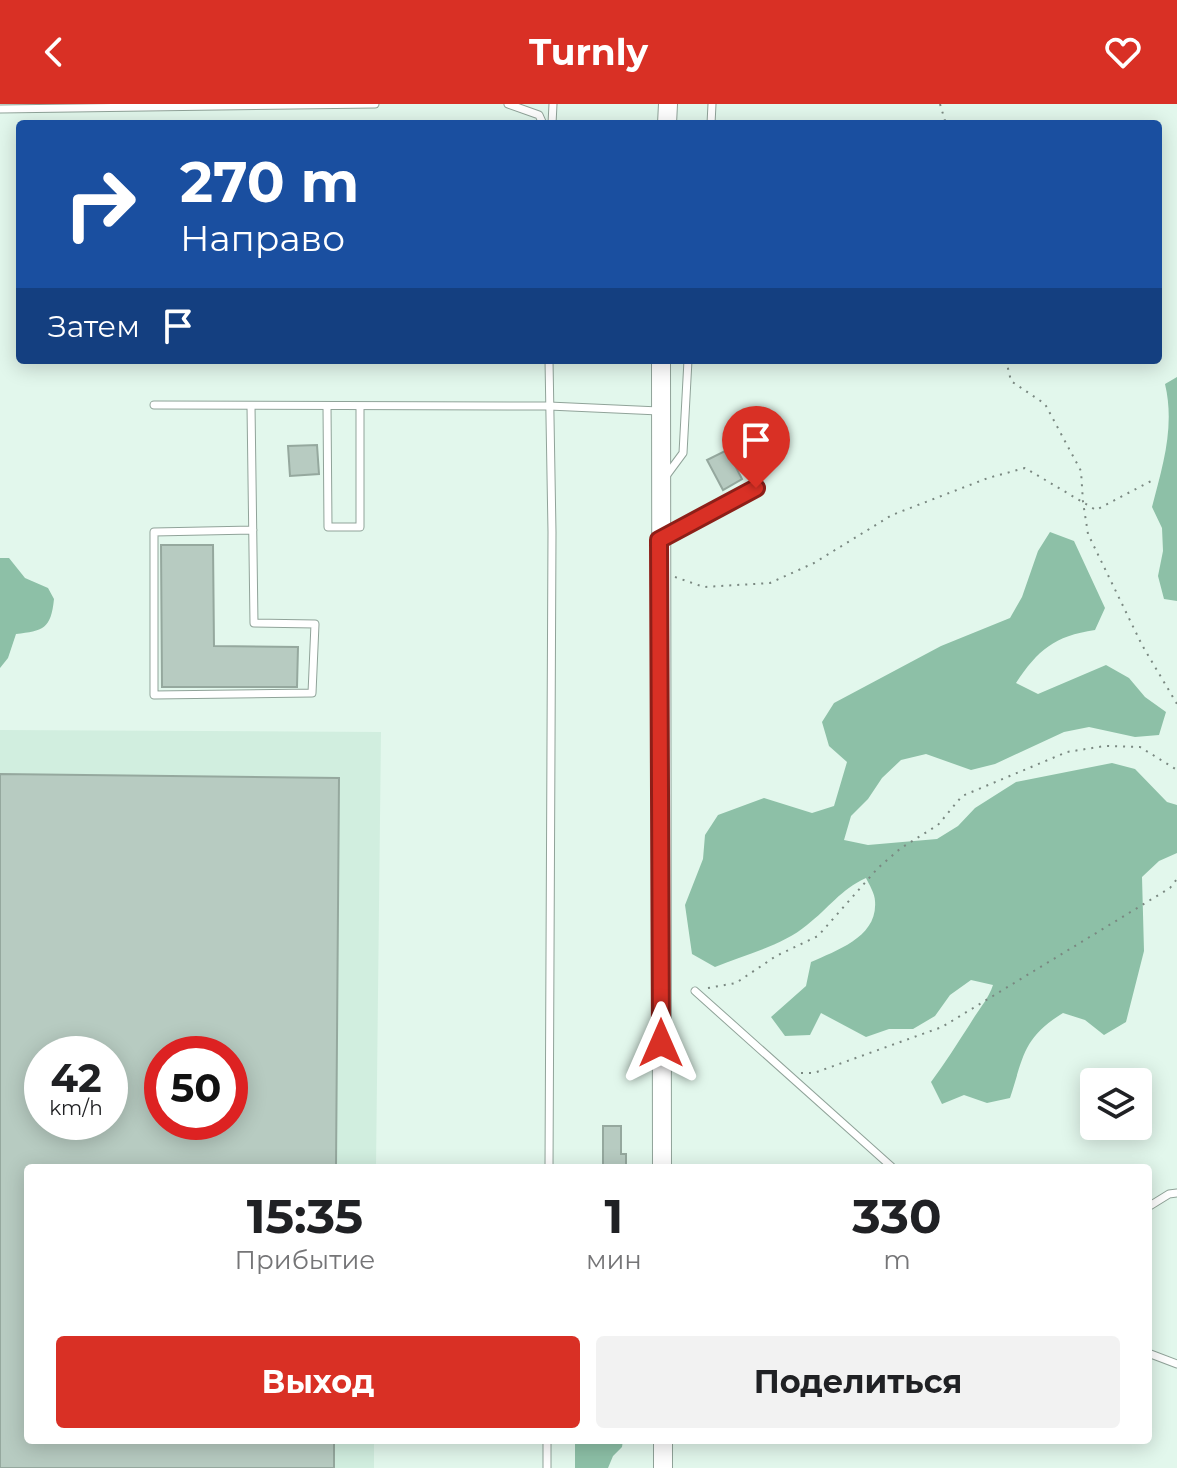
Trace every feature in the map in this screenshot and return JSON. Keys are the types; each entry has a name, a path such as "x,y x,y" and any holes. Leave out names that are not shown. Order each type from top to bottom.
{"main road":[{"path":"661,364 662,1164"},
{"path":"663,1444 663,1468"}],"lane":[{"path":"0,109 375,104"},
{"path":"508,104 539,115 541,120"},
{"path":"549,364 552,548 549,1164"},
{"path":"660,484 683,453 688,364"},
{"path":"154,405 549,406 660,411"},
{"path":"251,406 253,530 254,623 315,624 312,693 154,695 154,532 253,530"},
{"path":"327,406 328,527 360,527 360,407"},
{"path":"659,540 756,488"},
{"path":"695,991 889,1164"},
{"path":"1152,1205 1169,1194 1177,1193"},
{"path":"1152,1355 1177,1364"},
{"path":"547,1444 547,1468"}],"path":[{"path":"1007,364 1011,381 1045,404 1081,471 1088,534 1142,645 1177,704"},
{"path":"659,571 704,587 770,583 814,563 892,515 988,478 1025,468 1096,510 1153,480"},
{"path":"695,991 736,983 776,956 818,936 878,868 901,848 938,825 962,796 1067,752 1105,746 1140,747 1177,770"},
{"path":"788,1074 814,1073 942,1027 1170,888 1177,879"}],"shaded area":[{"path":"0,730 381,732 376,1164 24,1164 24,1444 374,1444 374,1468 0,1468"}],"green space":[{"path":"1177,377 1177,601 1164,599 1158,576 1163,551 1162,528 1152,507 1168,430 1165,384"},
{"path":"1050,532 1074,541 1105,608 1095,630 1068,636 1048,646 1016,683 1038,694 1106,665 1129,678 1145,697 1166,712 1159,735 1135,737 1089,727 1064,732 995,764 971,770 926,754 901,760 851,816 844,840 868,845 937,839 958,826 975,808 1016,782 1112,763 1135,769 1167,802 1177,805 1177,853 1159,861 1142,877 1144,951 1126,1022 1104,1035 1085,1020 1063,1013 1032,1040 1022,1059 1010,1098 987,1103 964,1095 942,1104 931,1082 993,985 971,980 950,995 935,1016 913,1029 889,1029 866,1037 821,1013 810,1035 785,1036 771,1017 806,986 811,962 854,940 870,924 875,901 866,878 797,932 775,944 715,967 692,954 685,905 703,859 705,835 718,815 764,798 812,813 834,806 847,762 829,746 822,722 834,703 941,646 1010,618 1022,597 1038,551"},
{"path":"0,558 9,558 25,578 48,588 54,599 48,622 39,630 16,634 8,658 0,668"},
{"path":"575,1444 622,1444 608,1468 575,1468"}],"building":[{"path":"317,445 319,474 290,476 288,446"},
{"path":"727,450 742,479 723,490 707,460"},
{"path":"161,545 213,545 214,646 298,647 297,687 162,687"},
{"path":"0,774 339,778 336,1164 24,1164 24,1444 334,1444 334,1468 0,1468"},
{"path":"603,1126 621,1126 621,1154 626,1154 626,1164 603,1164"}],"route":[{"path":"661,1043 659,540 756,488"}]}
